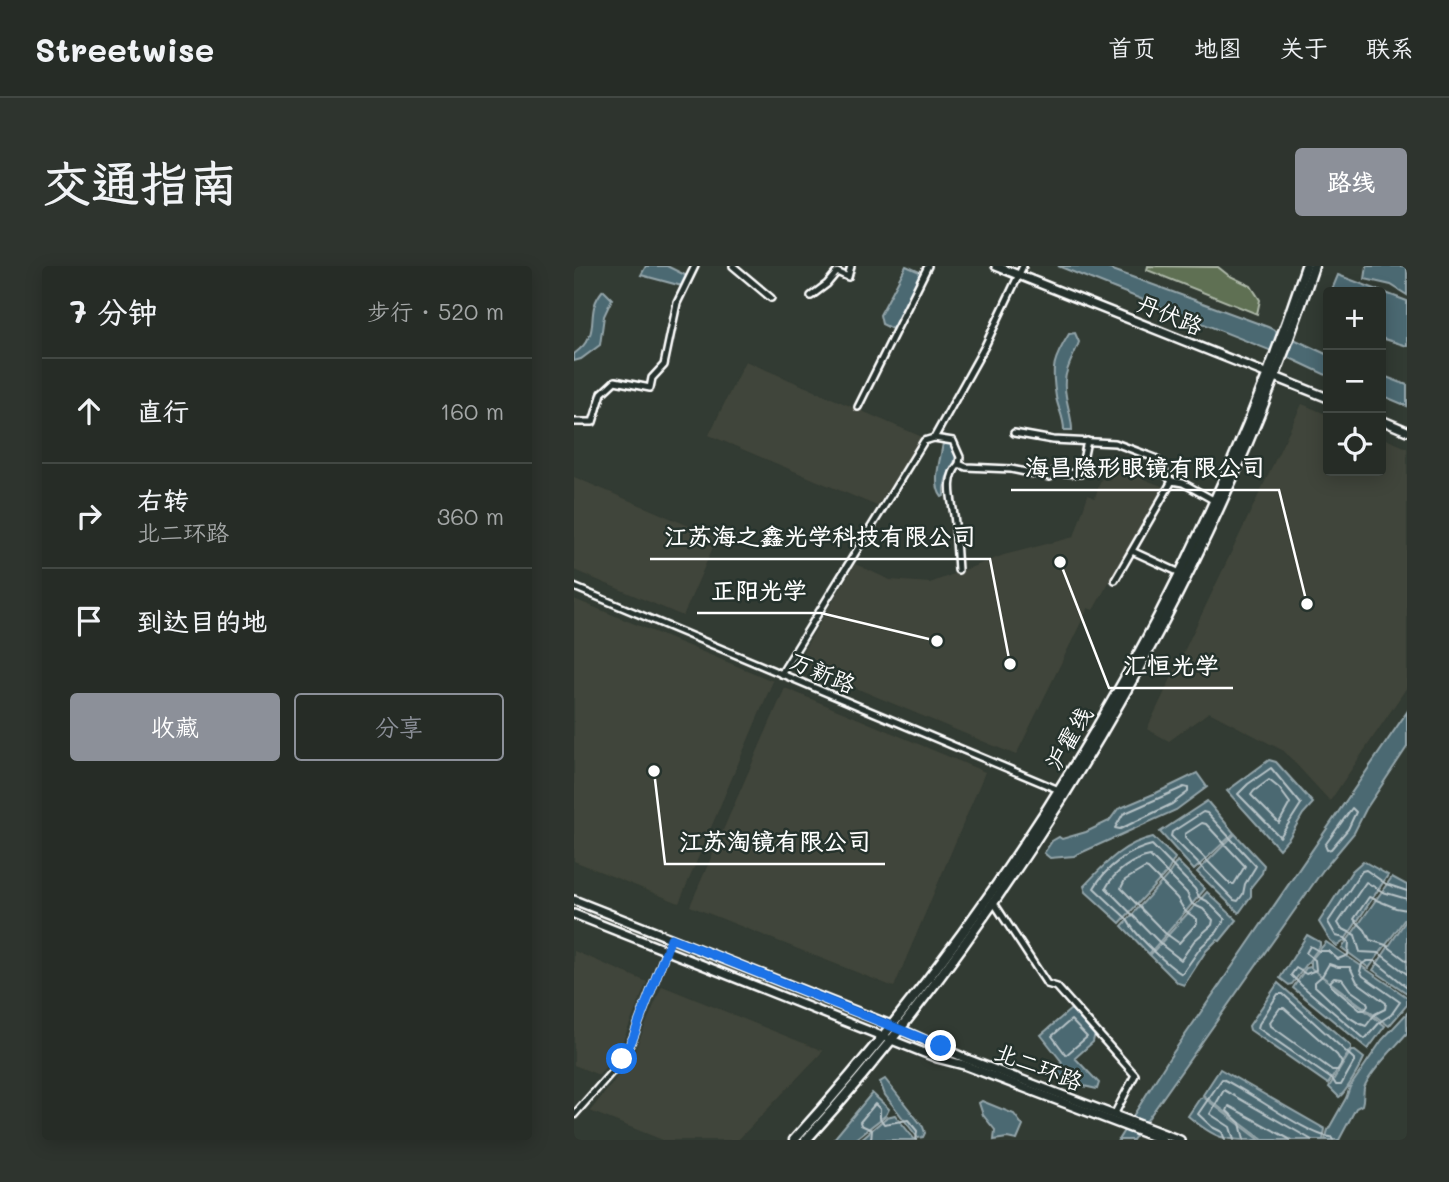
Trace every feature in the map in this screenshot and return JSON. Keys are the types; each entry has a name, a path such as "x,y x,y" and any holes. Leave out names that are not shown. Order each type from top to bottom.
{"highway":[{"name":"沪霍线","path":"1287,332 1306,266"},
{"name":"沪霍线","path":"794,1140 887,1038 900,1029 994,903 1083,769 1157,638 1218,503 1314,266"},
{"name":"沪霍线","path":"806,1140 887,1038 891,1025 924,986 1059,790 1112,702 1218,503"}],"main road":[{"name":"丹伏路","path":"996,266 1022,270 1323,396"},
{"path":"1386,422 1407,431"},
{"name":"北二环路","path":"574,900 891,1025 967,1059 1152,1133 1180,1140"},
{"name":"北二环路","path":"574,914 887,1038 1116,1118"},
{"path":"666,951 671,938"},
{"name":"北二环路","path":"1152,1133 1162,1140"}],"street":[{"path":"574,422 593,422 602,393 615,381 650,388 652,378 664,365 677,303 695,266"},
{"path":"733,266 771,298"},
{"path":"811,296 837,272 848,277 851,266"},
{"path":"858,407 928,266"},
{"path":"934,438 985,346 1022,270"},
{"path":"1014,433 1053,440 1115,443 1155,458 1172,481 1183,483 1218,503"},
{"path":"781,674 924,441 934,438 953,441 960,457 953,475 950,500 955,520 958,570"},
{"path":"959,464 966,467 1011,469 1050,477 1054,472 1080,474 1087,441"},
{"path":"1115,580 1172,481"},
{"path":"1132,551 1180,573"},
{"name":"万新路","path":"574,587 1059,790"},
{"path":"994,903 1047,984 1057,987 1135,1075 1116,1118"},
{"path":"574,1115 622,1059 633,1038 666,951"}],"shaded area":[{"path":"745,361 922,437 877,506 709,435"},
{"path":"1302,404 1323,413 1323,476 1386,476 1386,439 1407,448 1407,687 1330,801 1284,751 1209,712 1169,741 1147,729"},
{"path":"1115,468 1164,487 1093,610 1088,608 1016,755 796,663 855,564 890,580 930,583 1004,555 1074,537 1088,495 1095,498 1101,479 1109,480"},
{"path":"574,477 717,538 683,616 574,570"},
{"path":"574,599 773,681 679,903 574,861"},
{"path":"785,688 985,772 894,987 690,906"},
{"path":"574,951 647,982 620,1048 599,1075 574,1065"},
{"path":"662,986 823,1051 738,1140 663,1140 590,1111 635,1050"}],"green space":[{"path":"1148,266 1218,267 1251,286 1260,300 1257,314 1147,270"}],"water":[{"path":"646,266 667,266 687,276 682,286 641,275"},
{"path":"906,266 922,273 902,315 892,329 882,324 880,315"},
{"path":"1058,266 1102,266 1268,327 1323,353 1323,374"},
{"path":"1367,266 1407,266 1407,295 1391,285 1365,279"},
{"path":"1338,275 1370,287 1333,287"},
{"path":"603,290 612,299 604,316 600,345 574,361 574,354 589,338 594,307"},
{"path":"1386,293 1407,301 1407,346 1386,340"},
{"path":"1075,333 1079,342 1065,380 1072,430 1064,430 1056,397 1054,371 1064,343 1069,334"},
{"path":"1386,377 1407,385 1407,406 1386,397"},
{"path":"943,443 951,443 956,455 942,497 937,478"},
{"path":"1407,712 1407,747 1366,809 1354,833 1323,870 1133,1140 1118,1140 1168,1060"},
{"path":"1269,760 1276,762 1313,803 1279,849 1227,791"},
{"path":"1197,773 1207,787 1176,810 1074,856 1050,858 1044,853 1052,841 1059,837 1062,839 1086,832 1109,821 1118,809"},
{"path":"1207,801 1234,833 1194,870 1160,832"},
{"path":"1235,834 1264,865 1262,873 1251,887 1251,896 1239,913 1197,872"},
{"path":"1153,837 1175,858 1168,871 1120,923 1086,892 1084,886 1123,850"},
{"path":"1177,861 1205,889 1149,954 1122,926 1169,874"},
{"path":"1363,861 1388,875 1344,941 1337,946 1319,922 1352,871"},
{"path":"1392,877 1407,885 1407,916 1369,968 1342,948"},
{"path":"1207,892 1237,920 1220,941 1217,940 1206,951 1184,985 1178,983 1150,955"},
{"path":"1407,919 1407,993 1373,970"},
{"path":"1307,935 1320,942 1320,946 1289,985 1280,978"},
{"path":"1326,942 1407,997 1407,1005 1389,1026 1311,968 1385,1026 1368,1049 1293,988 1306,968 1311,967 1311,960"},
{"path":"1278,983 1351,1046 1328,1084 1250,1030 1249,1026"},
{"path":"1071,1009 1095,1033 1093,1042 1075,1058 1099,1083 1097,1089 1066,1082 1055,1068 1062,1062 1041,1035"},
{"path":"1407,1013 1407,1033 1367,1082 1362,1105 1356,1108 1339,1140 1325,1140 1350,1087 1382,1040"},
{"path":"1351,1051 1364,1058 1339,1097 1329,1087"},
{"path":"1220,1069 1325,1129 1323,1140 1263,1140 1203,1095"},
{"path":"885,1079 923,1127 923,1137 918,1138 885,1095 880,1082"},
{"path":"872,1093 889,1109 886,1115 854,1140 833,1140"},
{"path":"1203,1097 1260,1140 1221,1137 1198,1124 1188,1116"},
{"path":"982,1101 1014,1114 1023,1126 1017,1140 994,1140 995,1130 983,1115 979,1103"},
{"path":"895,1115 915,1140 860,1140 887,1117"}],"place":[{"name":"汇恒光学","path":"1060,562"},
{"name":"海昌隐形眼镜有限公司","path":"1307,604"},
{"name":"正阳光学","path":"937,641"},
{"name":"江苏海之鑫光学科技有限公司","path":"1010,664"},
{"name":"江苏淘镜有限公司","path":"654,771"}],"route":[{"path":"622,1059 633,1038 671,938 941,1046"}]}
